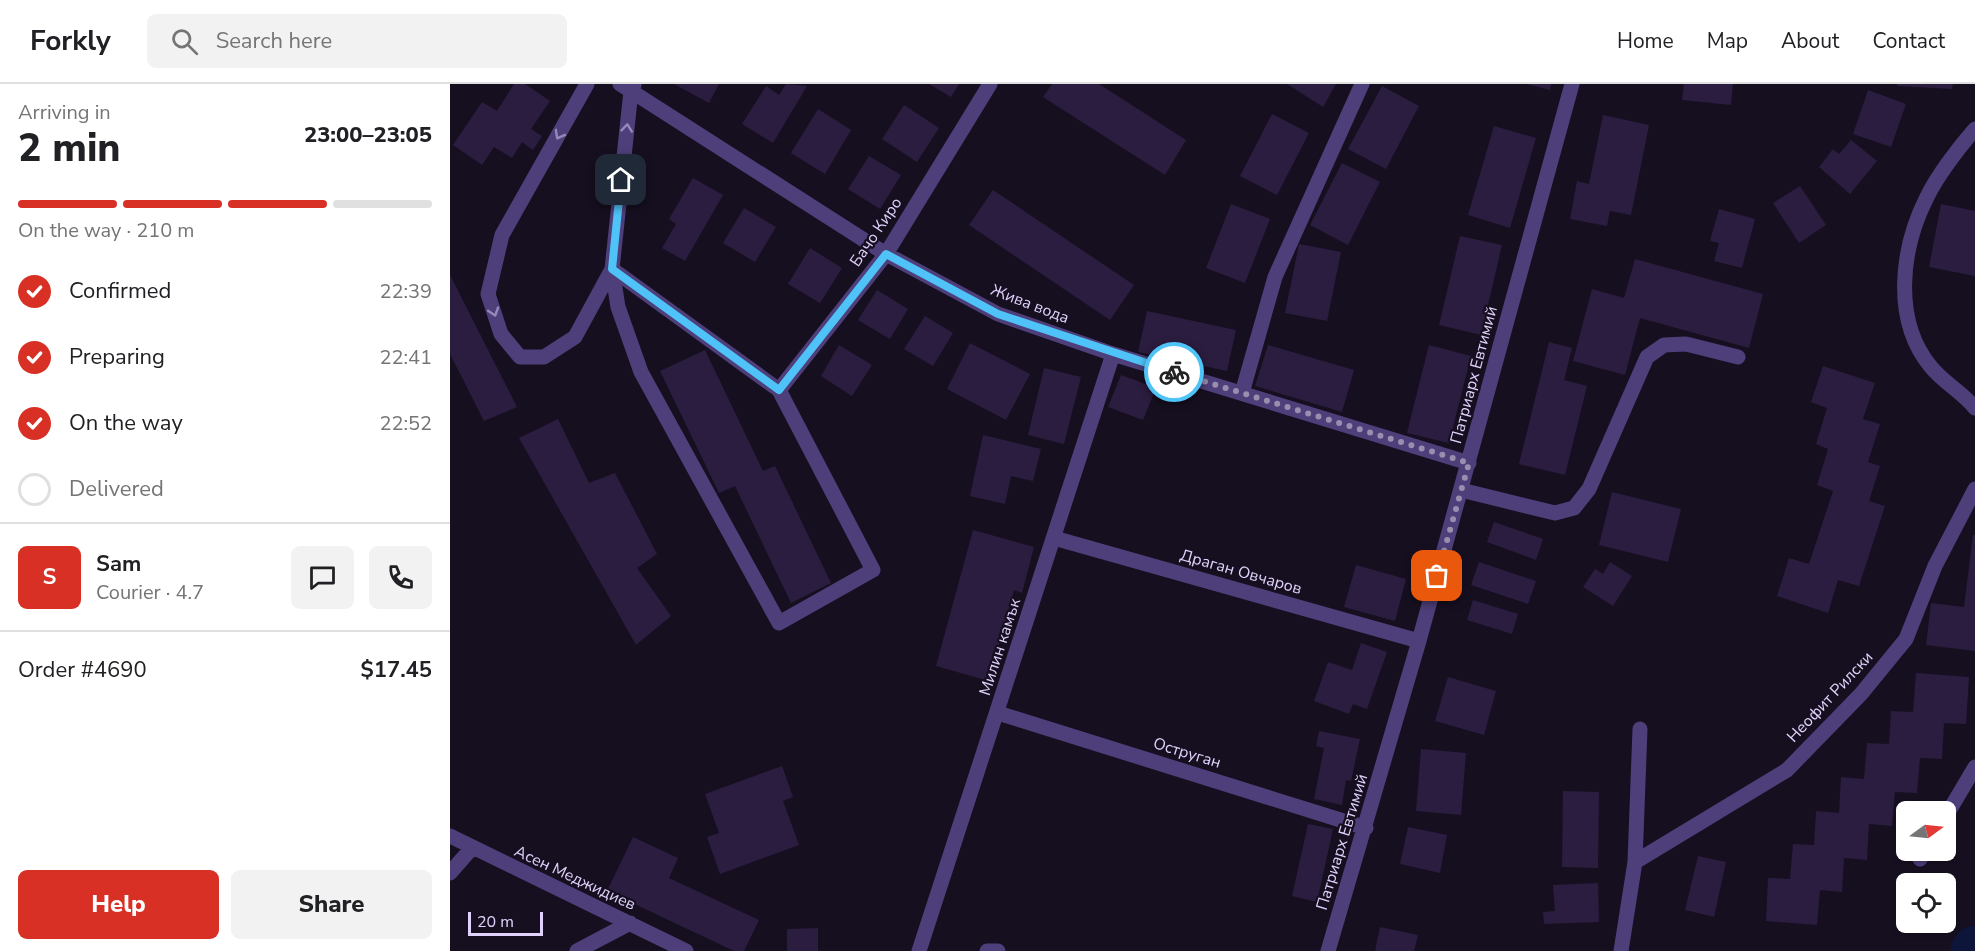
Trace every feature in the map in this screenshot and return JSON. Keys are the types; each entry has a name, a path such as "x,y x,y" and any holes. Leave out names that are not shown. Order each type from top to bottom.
{"street":[{"path":"587,84 502,235 488,294 501,334 520,357 544,357 575,337 612,269"},
{"name":"Бачо Киро","path":"779,390 886,254 990,84"},
{"path":"1242,393 1275,277 1362,84"},
{"name":"Патриарх Евтимий","path":"1329,951 1469,463 1572,84"},
{"path":"612,269 779,390 873,570 779,623 640,372 618,306 612,269 629,86"},
{"name":"Жива вода","path":"629,86 886,254 998,314 1113,354 1469,463"},
{"path":"1975,129 1927,196 1908,253 1904,296 1909,329 1931,367 1975,408"},
{"path":"1461,490 1555,513 1574,508 1589,489 1647,357 1664,345 1686,344 1738,357"},
{"name":"Милин камък","path":"919,951 1113,354"},
{"name":"Неофит Рилски","path":"1635,862 1787,770 1861,693 1906,639 1935,566 1975,489"},
{"name":"Драган Овчаров","path":"1054,538 1419,641"},
{"name":"Оструган","path":"998,712 1366,828"},
{"path":"1621,951 1635,862 1640,729"},
{"path":"1955,801 1975,767"},
{"name":"Асен Меджидиев","path":"450,836 471,849 686,951"},
{"path":"450,873 471,849"},
{"path":"577,951 595,947 630,923"},
{"path":"987,951 998,951"}],"building":[{"path":"514,84 525,84 550,101 531,129 542,136 533,150 522,142 512,158 494,147 482,165 453,145 482,102 497,111"},
{"path":"674,84 719,84 709,103"},
{"path":"786,84 807,86 773,143 742,124 766,86 779,95"},
{"path":"929,84 959,84 951,97"},
{"path":"1052,84 1099,84 1186,140 1165,175 1043,97"},
{"path":"1287,84 1336,84 1323,107"},
{"path":"1527,84 1551,84 1550,90"},
{"path":"1684,84 1733,84 1731,105 1682,100"},
{"path":"1897,84 1953,84 1952,89 1897,86"},
{"path":"1382,86 1419,106 1386,169 1348,149"},
{"path":"1868,90 1906,104 1891,147 1853,134"},
{"path":"904,105 939,128 917,162 882,139"},
{"path":"818,109 851,130 825,174 791,153"},
{"path":"1272,114 1309,133 1277,195 1240,176"},
{"path":"1603,115 1649,125 1631,215 1610,211 1607,226 1570,219 1577,181 1589,184"},
{"path":"1494,126 1536,138 1510,228 1468,215"},
{"path":"1851,140 1877,161 1850,194 1819,167 1833,149 1839,154"},
{"path":"869,156 901,175 880,209 848,189"},
{"path":"1342,163 1380,182 1348,245 1310,225"},
{"path":"693,178 723,195 685,261 662,248 676,224 669,219"},
{"path":"1800,186 1826,225 1799,243 1773,203"},
{"path":"993,190 1134,285 1110,320 969,225"},
{"path":"1231,204 1270,219 1245,283 1206,268"},
{"path":"1941,204 1975,211 1975,276 1929,267"},
{"path":"744,208 776,227 755,262 723,243"},
{"path":"1719,209 1755,219 1742,268 1714,261 1719,243 1710,241"},
{"path":"1460,236 1502,245 1481,335 1439,325"},
{"path":"1299,244 1341,252 1327,321 1285,313"},
{"path":"810,248 842,268 820,303 788,284"},
{"path":"1635,259 1763,294 1749,348 1640,318 1625,375 1573,361 1592,289 1624,298"},
{"path":"450,275 517,407 484,421 450,354"},
{"path":"877,290 908,309 890,339 858,320"},
{"path":"1147,311 1236,330 1227,371 1138,352"},
{"path":"925,316 953,333 933,366 904,349"},
{"path":"1549,342 1572,348 1564,380 1587,386 1565,475 1519,464"},
{"path":"970,343 1030,374 1006,420 947,389"},
{"path":"839,345 872,365 852,396 821,376"},
{"path":"1268,345 1354,370 1342,412 1255,386"},
{"path":"1429,345 1471,356 1449,443 1407,433"},
{"path":"705,350 763,471 775,466 831,583 791,603 735,486 719,493 660,371"},
{"path":"1823,366 1875,383 1863,419 1880,424 1868,462 1880,466 1869,501 1885,506 1859,586 1838,580 1828,613 1777,596 1789,558 1809,564 1833,491 1817,485 1828,449 1816,444 1827,408 1811,402"},
{"path":"1044,368 1081,377 1064,444 1028,435"},
{"path":"1121,375 1156,388 1143,420 1108,407"},
{"path":"558,419 589,483 615,473 657,554 637,568 671,616 636,645 519,438"},
{"path":"983,435 1041,449 1033,481 1011,476 1005,504 970,496"},
{"path":"1612,492 1681,509 1668,562 1599,545"},
{"path":"1494,522 1543,539 1536,560 1487,542"},
{"path":"973,530 1034,547 1022,593 1014,590 989,681 936,666"},
{"path":"1973,535 1975,535 1975,651 1926,645 1931,603 1964,607"},
{"path":"1479,562 1536,581 1528,604 1471,585"},
{"path":"1610,562 1632,576 1613,606 1583,587 1595,569 1603,574"},
{"path":"1356,565 1406,579 1395,621 1344,607"},
{"path":"1473,600 1518,614 1512,634 1467,620"},
{"path":"1361,643 1387,652 1367,709 1353,704 1349,714 1314,701 1328,662 1352,670"},
{"path":"1916,673 1969,677 1966,724 1944,723 1942,759 1920,758 1917,793 1895,792 1892,826 1869,824 1867,860 1844,858 1842,892 1820,890 1817,925 1766,921 1768,878 1790,879 1793,844 1814,845 1816,811 1839,813 1841,777 1864,779 1867,743 1889,744 1891,711 1913,712"},
{"path":"1448,677 1496,691 1484,735 1435,721"},
{"path":"1319,731 1360,739 1351,781 1346,780 1342,805 1314,799 1324,748 1316,746"},
{"path":"1421,749 1466,753 1461,815 1416,811"},
{"path":"782,766 793,797 783,801 799,845 720,874 707,837 719,833 705,794"},
{"path":"1563,791 1599,792 1598,868 1562,867"},
{"path":"1308,824 1333,829 1317,902 1292,896"},
{"path":"1408,827 1447,835 1440,873 1400,864"},
{"path":"633,837 678,858 669,878 759,920 744,951 734,951 607,891"},
{"path":"1698,856 1726,862 1714,917 1685,910"},
{"path":"1598,883 1599,922 1544,924 1543,912 1555,911 1553,885"},
{"path":"1380,927 1418,935 1414,951 1375,951"},
{"path":"818,928 818,951 787,951 787,929"}],"way so far":[{"path":"1174,372 1469,463 1437,576"}],"route":[{"path":"621,180 612,269 779,390 886,254 998,314 1113,354 1174,372"}]}
